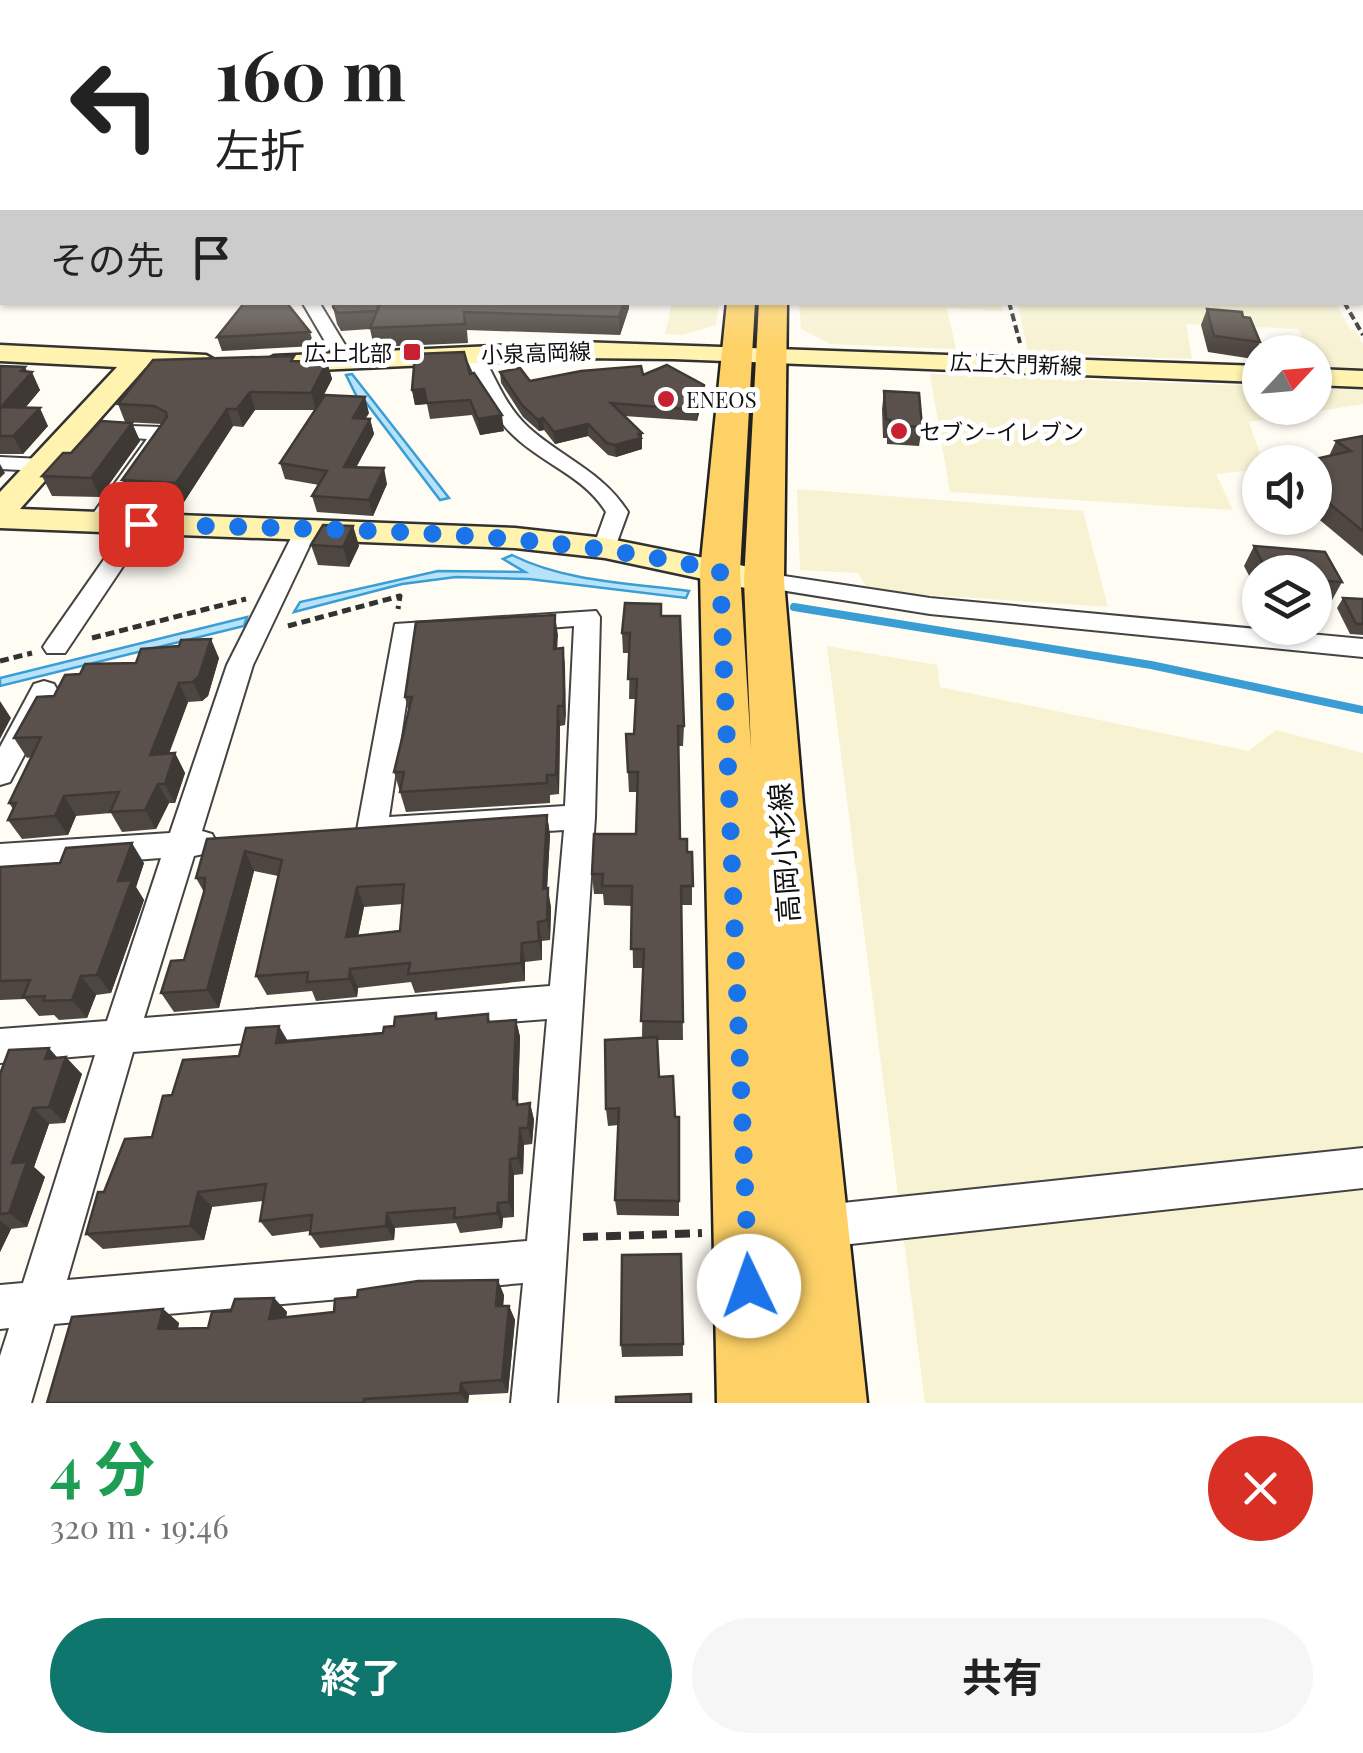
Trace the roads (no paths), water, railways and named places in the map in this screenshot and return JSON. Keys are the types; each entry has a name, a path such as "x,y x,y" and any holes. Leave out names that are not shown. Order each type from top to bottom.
{"main road":[{"name":"高岡小杉線","path":"742,305 755,353"},
{"name":"高岡小杉線","path":"755,1403 742,576 755,353 772,305"},
{"name":"小泉高岡線","path":"2,356 233,364 579,350 755,353"},
{"name":"広上大門新線","path":"755,353 1242,373"},
{"path":"0,511 138,361"},
{"path":"1332,378 1363,380"},
{"path":"0,518 515,538 605,548 742,576"},
{"name":"高岡小杉線","path":"742,576 829,1403"}],"street":[{"path":"312,305 347,362"},
{"path":"473,354 490,391 521,432 582,472 608,496 616,512 605,548"},
{"path":"75,429 161,434 98,522"},
{"path":"0,463 42,464"},
{"path":"56,647 141,524"},
{"path":"8,1403 19,1305 120,1036 240,665 306,530"},
{"path":"742,576 930,606 1363,648"},
{"path":"372,830 404,630 587,617 580,816 534,1403"},
{"path":"0,774 44,691"},
{"path":"334,832 580,816"},
{"path":"0,858 222,842"},
{"path":"0,1046 566,1001"},
{"path":"813,1227 1363,1168"},
{"path":"19,1305 546,1260"}],"water":[{"path":"352,374 449,498 440,500 364,400 358,399 346,375"},
{"path":"512,555 576,576 689,591 686,598 529,579 456,577 402,584 294,612 300,602 438,571 525,572 503,559"},
{"path":"247,617 244,626 0,686 0,678"}],"waterway":[{"path":"794,607 1151,665 1363,710"}],"place":[{"name":"広上北部","path":"412,352"},
{"name":"ENEOS","path":"666,399"},
{"name":"セブン-イレブン","path":"899,431"}]}
